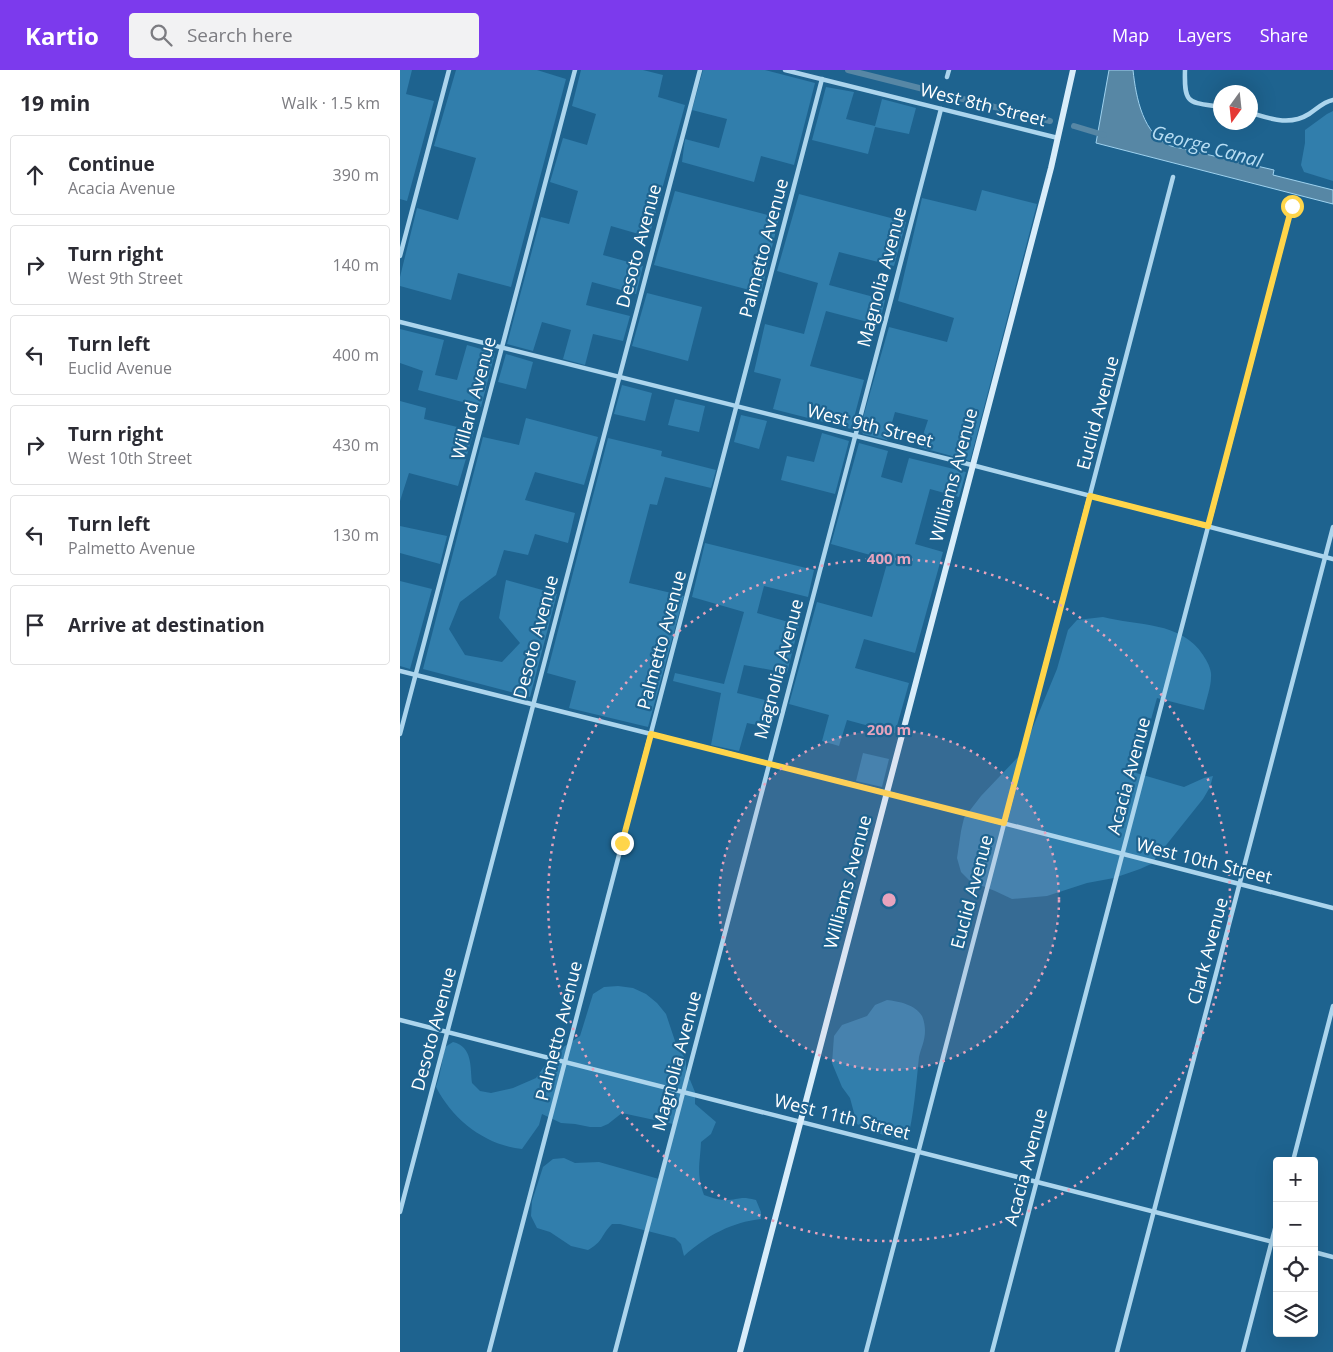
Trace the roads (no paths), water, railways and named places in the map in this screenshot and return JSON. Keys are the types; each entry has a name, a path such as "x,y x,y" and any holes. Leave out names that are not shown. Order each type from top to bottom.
{"street":[{"path":"400,256 449,70"},
{"name":"Willard Avenue","path":"400,734 575,70"},
{"name":"Desoto Avenue","path":"400,1212 700,70"},
{"name":"West 8th Street","path":"785,70 1058,138"},
{"path":"948,77 949,70"},
{"name":"Williams Avenue","path":"740,1352 1058,138 1073,70"},
{"path":"1186,70 1185,91 1188,100 1196,104 1213,106"},
{"name":"Palmetto Avenue","path":"489,1352 822,79"},
{"path":"1258,115 1288,122 1298,120 1323,103 1333,100"},
{"name":"Magnolia Avenue","path":"614,1352 941,109"},
{"name":"Euclid Avenue","path":"866,1352 1174,177"},
{"name":"Acacia Avenue","path":"992,1352 1292,206"},
{"name":"West 9th Street","path":"400,322 972,465 1333,559"},
{"name":"Clark Avenue","path":"1117,1352 1333,527"},
{"name":"West 10th Street","path":"400,671 1333,908"},
{"path":"1293,1157 1333,1006"},
{"name":"West 11th Street","path":"400,1020 801,1120 1273,1242"},
{"path":"1242,1352 1273,1245"},
{"path":"1318,1253 1333,1257"}],"waterway":[{"name":"George Canal","path":"848,70 1050,121"},
{"name":"George Canal","path":"1074,126 1104,135"}]}
